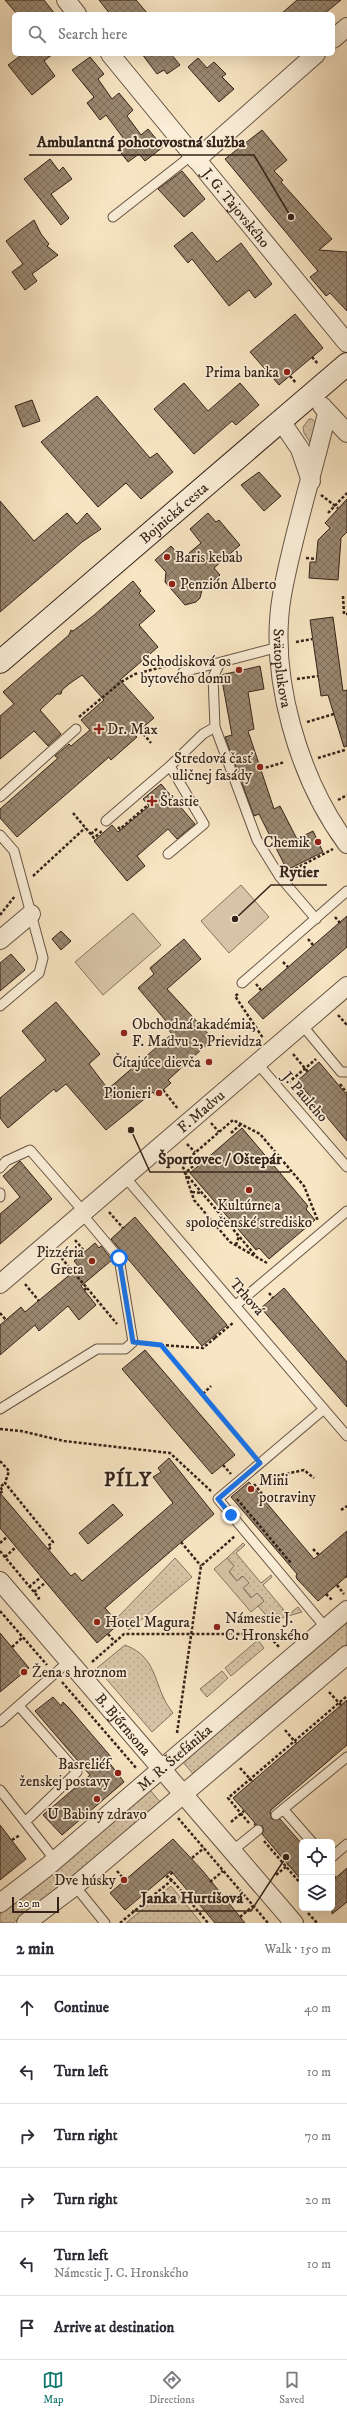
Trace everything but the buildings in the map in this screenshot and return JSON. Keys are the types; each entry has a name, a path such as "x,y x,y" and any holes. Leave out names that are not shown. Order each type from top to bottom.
{"street":[{"path":"66,0 75,12"},
{"path":"335,37 347,27"},
{"name":"J. G. Tajovského","path":"112,56 347,343"},
{"path":"194,157 314,56"},
{"name":"Bojnická cesta","path":"0,662 280,421 304,389 347,364"},
{"path":"304,389 347,433"},
{"name":"Svätoplukova","path":"327,413 315,488 282,596 286,645 284,698 303,764 337,831 340,847"},
{"path":"280,421 300,449 315,488"},
{"path":"0,940 31,914"},
{"name":"F. Madvu","path":"0,1284 347,986"},
{"name":"B. Bjőrnsona","path":"0,1581 294,1923"},
{"name":"M. R. Štefánika","path":"0,1903 55,1860 326,1628 347,1603"},
{"path":"26,1923 74,1886 347,1655"}],"lane":[{"path":"113,217 194,157"},
{"path":"183,672 286,645"},
{"path":"220,662 213,677 215,727 257,840 280,877 316,920"},
{"path":"105,825 203,734 215,727"},
{"path":"0,797 76,729"},
{"path":"168,854 204,824 170,766"},
{"path":"0,835 14,851 43,958 39,973 0,1006"},
{"path":"241,987 347,891"},
{"path":"302,1025 342,1072 347,1072"},
{"name":"J. Pauleho","path":"257,1063 347,1167"},
{"path":"0,1409 96,1349 125,1349 133,1342 119,1258 30,1150 2,1161"},
{"name":"Trhová","path":"125,1177 347,1436"},
{"path":"236,1305 347,1211"},
{"path":"324,1409 218,1499 326,1628"},
{"path":"0,1722 69,1661"},
{"path":"19,1706 78,1772 25,1822"},
{"path":"309,1839 279,1812 347,1757"},
{"path":"0,1790 55,1860"},
{"path":"232,1851 260,1834"},
{"path":"335,1854 347,1844"},
{"path":"74,1886 105,1923"}],"path":[{"path":"312,357 318,364"},
{"path":"290,376 304,389"},
{"path":"315,488 338,508"},
{"path":"328,513 347,493"},
{"path":"303,558 316,559"},
{"path":"343,596 344,614 347,614"},
{"path":"286,645 312,639"},
{"path":"76,729 78,718 121,682 136,674 181,663"},
{"path":"297,679 318,676"},
{"path":"305,723 334,714"},
{"path":"140,730 152,743"},
{"path":"316,759 345,750"},
{"path":"261,769 288,761"},
{"path":"334,802 347,795"},
{"path":"133,818 148,805"},
{"path":"73,813 94,838 105,825"},
{"path":"0,915 23,885 85,828"},
{"path":"280,877 306,862 340,847"},
{"path":"241,987 235,996 264,1040"},
{"path":"336,1013 347,1025"},
{"path":"291,1052 308,1072"},
{"path":"280,1090 325,1052"},
{"path":"163,1090 180,1111"},
{"path":"278,1269 230,1242 194,1200 182,1164 195,1152 209,1142 233,1120 260,1134 304,1186 323,1231"},
{"path":"231,1133 241,1124"},
{"path":"213,1126 219,1132"},
{"path":"190,1146 195,1152"},
{"path":"185,1173 196,1163"},
{"path":"185,1173 258,1258"},
{"path":"192,1192 202,1193"},
{"path":"106,1209 123,1228"},
{"path":"220,1214 223,1211"},
{"path":"236,1245 239,1236"},
{"path":"73,1238 85,1252"},
{"path":"56,1252 85,1289 133,1342 203,1348 216,1337"},
{"path":"22,1281 39,1301"},
{"path":"0,1313 6,1320"},
{"path":"161,1345 260,1463"},
{"path":"202,1394 211,1386"},
{"path":"0,1429 21,1431 64,1441 170,1453 218,1499"},
{"path":"0,1460 9,1471 5,1483 0,1487 3,1491 0,1493"},
{"path":"265,1501 266,1499 251,1481 304,1470 314,1478"},
{"path":"5,1483 53,1542 48,1546 50,1548 49,1550"},
{"path":"236,1498 266,1534 280,1548 291,1563"},
{"path":"341,1510 347,1506"},
{"path":"0,1543 7,1537"},
{"path":"177,1735 201,1566 233,1537"},
{"path":"181,1542 201,1566"},
{"path":"5,1557 16,1548"},
{"path":"313,1549 319,1555"},
{"path":"29,1586 41,1577"},
{"path":"34,1592 46,1582"},
{"path":"336,1585 347,1603"},
{"path":"0,1610 137,1770"},
{"path":"0,1617 3,1614"},
{"path":"108,1634 115,1642"},
{"path":"97,1658 124,1634 267,1634 279,1647"},
{"path":"12,1647 23,1637"},
{"path":"329,1692 340,1704"},
{"path":"250,1825 228,1798 340,1704 347,1696"},
{"path":"285,1729 295,1742"},
{"path":"240,1767 251,1780"},
{"path":"231,1822 244,1811"},
{"path":"174,1816 204,1848 268,1923"},
{"path":"260,1834 299,1881"},
{"path":"192,1858 204,1848"},
{"path":"276,1875 287,1866"},
{"path":"116,1870 125,1880"},
{"path":"210,1882 223,1871"},
{"path":"173,1872 167,1877 172,1880 208,1923"},
{"path":"120,1923 172,1880"},
{"path":"240,1917 253,1906"},
{"path":"307,1911 317,1923"}],"shaded area":[{"path":"309,419 312,419 316,423 313,447 304,433 303,427"},
{"path":"241,885 269,917 229,953 201,921"},
{"path":"133,913 161,945 103,995 75,962"},
{"path":"243,1543 245,1545 236,1553 261,1583 271,1575 272,1577 263,1585 288,1615 298,1607 302,1612 271,1621 258,1606 264,1601 257,1593 252,1598 243,1588 242,1576 237,1581 229,1571 234,1566 227,1558"},
{"path":"175,1558 192,1577 129,1630 117,1618"},
{"path":"227,1558 234,1566 229,1572 237,1581 243,1576 249,1583 243,1588 251,1598 257,1593 264,1601 251,1612 214,1569"},
{"path":"347,1620 347,1644 194,1775 182,1761"},
{"path":"258,1640 264,1648 231,1676 225,1668"},
{"path":"125,1645 144,1657 150,1665 166,1703 173,1713 152,1732 97,1668"},
{"path":"222,1671 228,1678 207,1697 200,1689"},
{"path":"149,1789 161,1803 68,1882 13,1923 0,1923 0,1913 56,1868"},
{"path":"171,1886 201,1923 126,1923"}],"place":[{"name":"Ambulantná pohotovostná služba","path":"291,217"},
{"name":"Prima banka","path":"287,372"},
{"name":"Baris kebab","path":"167,557"},
{"name":"Penzión Alberto","path":"172,584"},
{"name":"Schodisková os bytového domu","path":"239,670"},
{"name":"Dr. Max","path":"99,729"},
{"name":"Stredová časť uličnej fasády","path":"260,767"},
{"name":"Šťastie","path":"152,801"},
{"name":"Chemik","path":"318,842"},
{"name":"Rytier","path":"235,919"},
{"name":"Obchodná akadémia, F. Madvu 2, Prievidza","path":"124,1033"},
{"name":"Čítajúce dievča","path":"209,1062"},
{"name":"Pionieri","path":"159,1093"},
{"name":"Športovec / Oštepár","path":"131,1130"},
{"name":"Kultúrne a spoločenské stredisko","path":"249,1190"},
{"name":"Pizzéria Greta","path":"92,1261"},
{"name":"Mini potraviny","path":"251,1489"},
{"name":"Hotel Magura","path":"97,1622"},
{"name":"Námestie J. C. Hronského","path":"217,1627"},
{"name":"Žena s hroznom","path":"24,1672"},
{"name":"Basreliéf ženskej postavy","path":"118,1773"},
{"name":"U Babiny zdravo","path":"97,1799"},
{"name":"Janka Hurtišová","path":"286,1857"},
{"name":"Dve húsky","path":"124,1880"}],"district":[{"name":"PÍLY","path":"128,1480"}],"route":[{"path":"119,1258 133,1342 161,1345 260,1463 218,1499 231,1515"}]}
